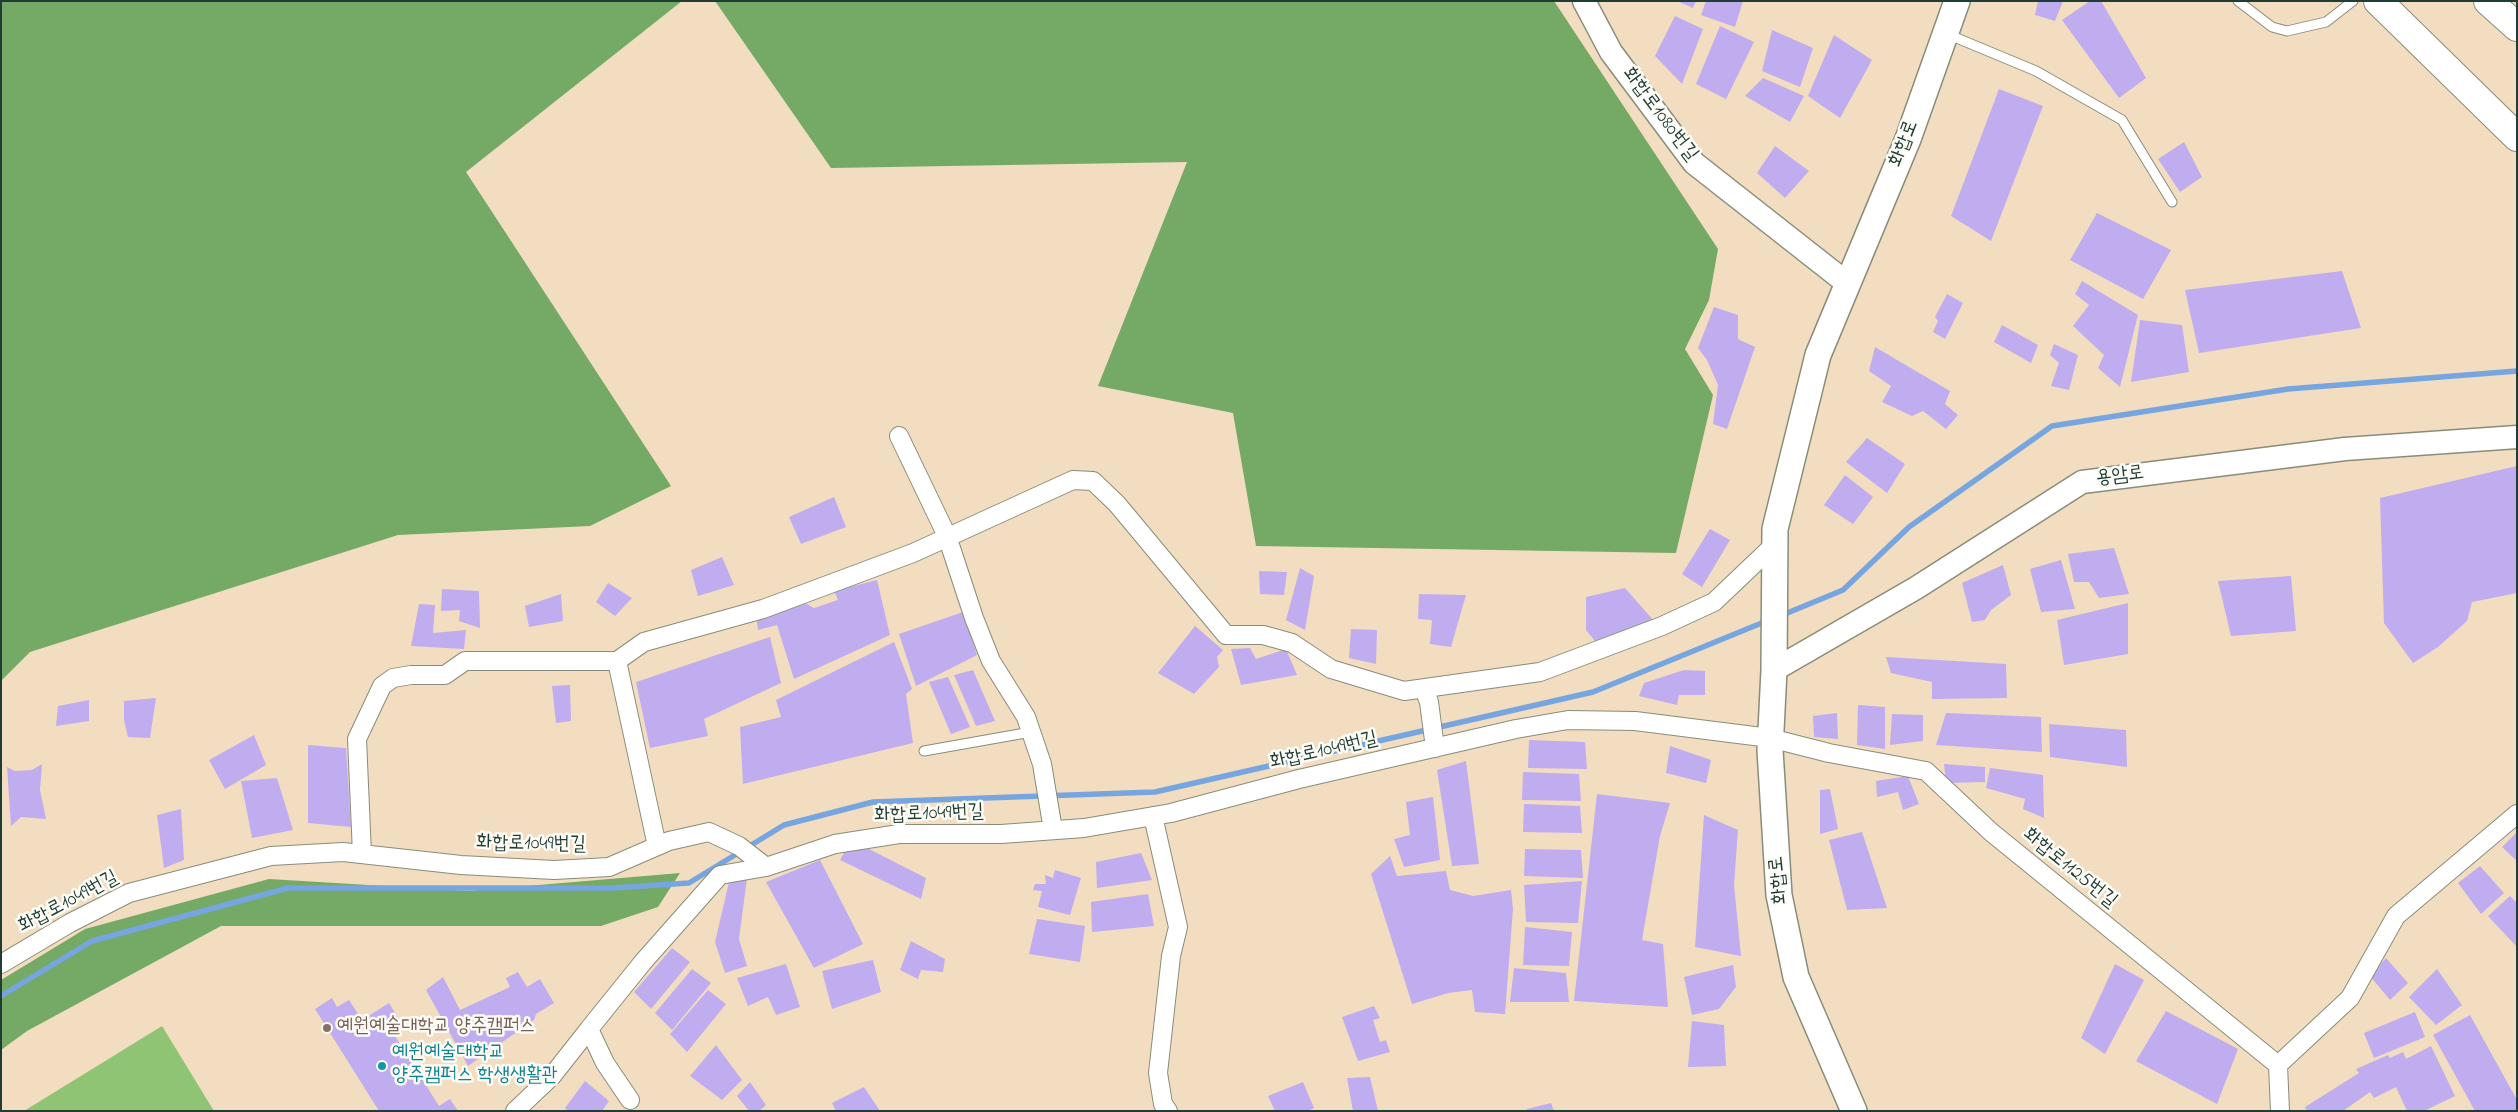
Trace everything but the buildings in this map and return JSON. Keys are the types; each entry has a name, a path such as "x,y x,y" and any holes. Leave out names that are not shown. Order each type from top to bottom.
{"highway":[{"path":"2378,1 2517,136"},
{"path":"2488,1 2517,27"}],"main road":[{"name":"화합로","path":"1854,1111 1796,977 1780,896 1770,738 1774,670 1775,529 1818,355 1908,139 1957,1"}],"street":[{"name":"화합로1080번길","path":"1584,1 1611,52 1694,164 1848,284"},
{"path":"899,436 948,536 974,618 991,661 1026,717 1042,764 1053,830"},
{"name":"용암로","path":"1774,670 1916,588 2082,482 2346,449 2517,437"},
{"path":"362,854 357,739 382,686 393,678 411,675 445,675 465,661 617,661 644,642 763,609 913,553 1073,480 1093,480 1118,504 1226,635 1263,635 1292,643 1331,669 1404,691 1426,695 1540,672 1662,626 1714,602 1775,544"},
{"path":"617,661 657,846"},
{"path":"1426,695 1434,745"},
{"name":"화합로1049번길","path":"1,964 70,923 129,893 271,856 343,852 461,865 554,870 609,867 669,841 709,832 739,846 760,862 835,844 899,834 1001,834 1084,828 1153,816 1434,745 1568,720 1635,721 1770,738"},
{"name":"화합로1125번길","path":"1770,738 1829,753 1926,771 1998,838 2278,1064"},
{"path":"2280,1111 2278,1064 2350,998 2396,916 2517,814"},
{"path":"1153,816 1178,927 1171,956 1158,1073 1163,1104 1168,1111"},
{"path":"515,1111 552,1076 643,962 720,875 760,862"},
{"path":"589,1029 604,1063 630,1100"}],"lane":[{"path":"2238,1 2272,28 2287,31 2326,22 2353,1"},
{"path":"1946,33 2036,71 2122,120 2172,202"},
{"path":"924,752 1031,732"}],"green space":[{"path":"1,1 682,1 466,172 671,486 590,526 398,535 30,652 1,681"},
{"path":"715,1 1554,1 1718,249 1709,300 1685,349 1713,395 1676,553 1256,546 1233,413 1098,386 1187,162 831,168"},
{"path":"680,873 658,907 601,926 221,926 27,1031 1,1050 1,980 85,929 269,879 468,891"},
{"path":"162,1026 214,1111 24,1111"}],"waterway":[{"path":"1780,616 1843,590 1909,527 2052,426 2288,389 2517,371"},
{"path":"1,996 92,941 288,888 613,888 689,883 784,825 873,802 1155,792 1593,692 1769,620"}],"place":[{"name":"예원예술대학교 양주캠퍼스","path":"327,1028"},
{"name":"예원예술대학교 양주캠퍼스 학생생활관","path":"382,1066"}]}
